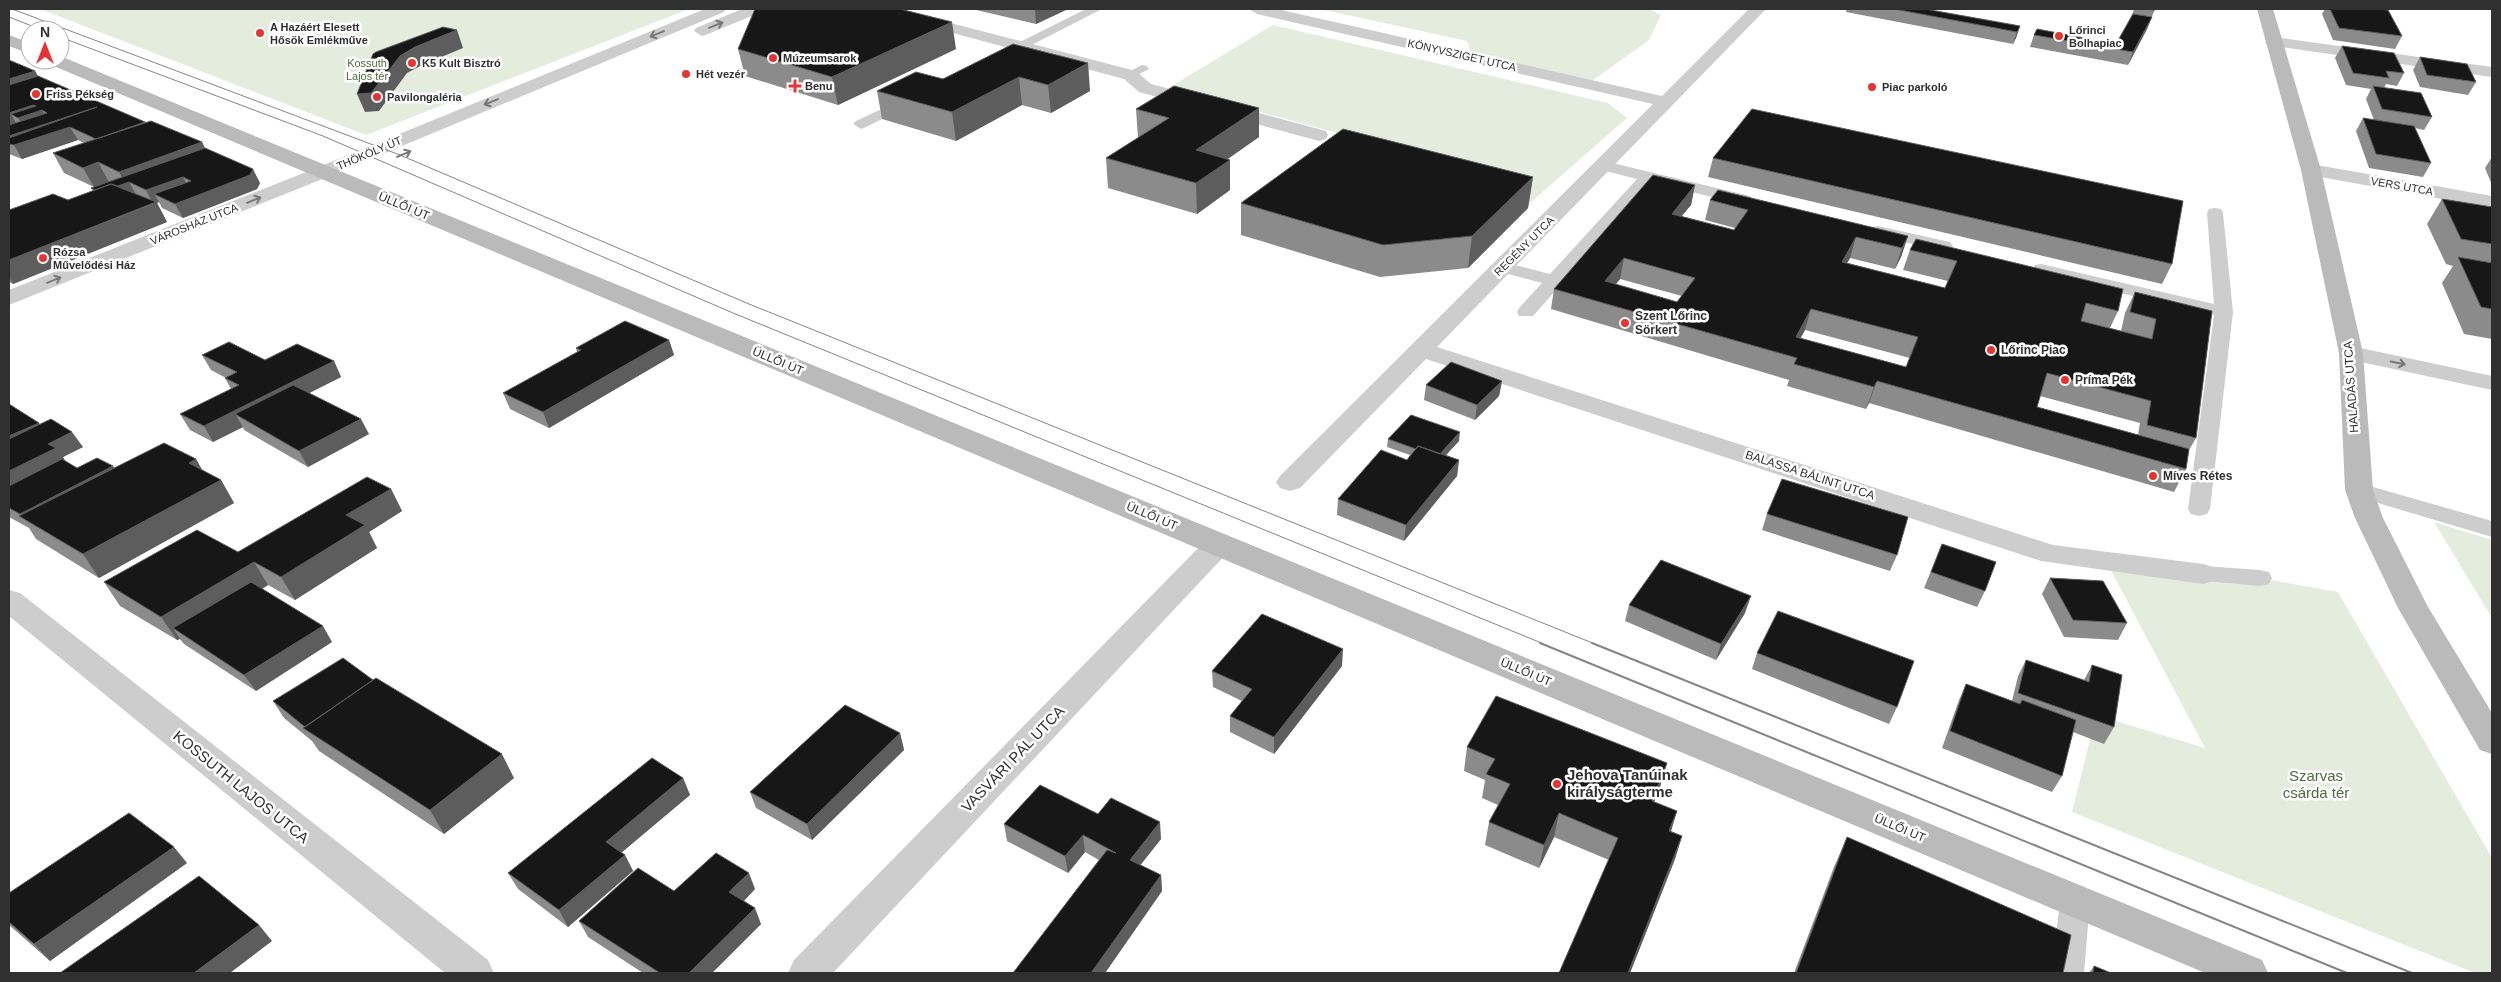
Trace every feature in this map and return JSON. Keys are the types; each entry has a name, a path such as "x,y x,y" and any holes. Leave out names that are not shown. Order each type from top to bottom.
{"main road":[{"name":"HALADÁS UTCA","path":"2265,9 2311,170 2351,353 2359,490 2372,525 2413,608 2492,741"},
{"name":"ÜLLŐI ÚT","path":"70,66 2248,973"}],"street":[{"name":"THÖKÖLY ÚT","path":"323,172 718,9"},
{"name":"THÖKÖLY ÚT","path":"323,172 383,163 755,9"},
{"path":"880,9 1018,47 1136,72 1146,88 1325,139"},
{"name":"KÖNYVSZIGET UTCA","path":"1257,9 1666,102"},
{"name":"REGÉNY UTCA","path":"1290,482 1423,350 1758,9"},
{"path":"2273,42 2492,72"},
{"path":"519,91 540,98"},
{"name":"VERS UTCA","path":"2311,170 2492,202"},
{"name":"VÁROSHÁZ UTCA","path":"9,298 323,172"},
{"name":"BALASSA BÁLINT UTCA","path":"1423,350 2051,554 2203,574"},
{"path":"2351,353 2492,383"},
{"name":"VASVÁRI PÁL UTCA","path":"808,973 1219,544"},
{"name":"KOSSUTH LAJOS UTCA","path":"9,600 474,973"}],"lane":[{"path":"984,64 1096,9"},
{"path":"861,124 922,94"},
{"path":"1604,166 1764,204"},
{"path":"1526,312 1648,177"},
{"path":"2199,509 2224,312 2215,213"},
{"path":"1860,227 1965,251"},
{"path":"2023,265 2224,312"},
{"path":"1503,267 1554,281"},
{"path":"2359,490 2492,529"},
{"path":"2203,574 2260,578"},
{"path":"2068,973 2075,901"}],"green space":[{"name":"Kossuth Lajos tér","path":"40,9 689,9 366,135"},
{"path":"1320,9 1649,9 1661,15 1649,40 1588,84 1473,58 1467,41"},
{"path":"1273,25 1608,103 1627,118 1530,203 1347,155 1344,135 1170,87"},
{"path":"2434,522 2492,540 2492,618"},
{"name":"Szarvas csárda tér","path":"2106,561 2260,578 2338,592 2492,858 2492,973 2475,973 2072,812 2096,715 2205,748"}],"building":[{"path":"755,9 900,9 952,22 832,77 738,49"},
{"path":"1894,9 1925,9 2020,26 2017,32"},
{"path":"2330,9 2388,10 2402,36 2339,28"},
{"path":"2133,14 2152,17 2133,52 2034,35 2037,29 2116,44"},
{"path":"443,27 457,30 415,47 400,56 371,93 357,94 373,54"},
{"path":"1013,44 1088,63 1048,85 1019,77 952,112 877,91 916,72 943,79"},
{"path":"2342,46 2394,53 2404,73 2386,71 2389,78 2353,73"},
{"path":"2420,57 2467,64 2476,82 2427,75"},
{"path":"9,60 20,65 20,70 35,71 9,79"},
{"path":"38,76 145,122 96,139 70,127 14,145 9,144 9,138 97,107 9,136 9,125 47,113 42,110 18,118 11,114 36,106 33,105 9,113 9,85"},
{"path":"1174,86 1259,108 1196,150 1230,160 1196,183 1106,158 1169,118 1136,109"},
{"path":"2373,86 2421,93 2432,117 2382,109"},
{"path":"1752,109 2183,201 2172,264 1713,158"},
{"path":"2363,118 2414,126 2431,163 2376,154"},
{"path":"151,121 202,142 119,172 98,162 83,168 53,153"},
{"path":"1343,129 1533,177 1472,236 1383,245 1241,203"},
{"path":"205,148 253,169 250,175 175,204 154,194 191,181 183,177 146,190 129,182 118,186 111,184 95,190 91,188"},
{"name":"Lőrinc Piac","path":"1653,175 1695,185 1672,214 1734,230 1748,210 1710,200 1718,190 1908,236 1902,248 1856,237 1842,262 1945,288 1957,261 1910,250 1916,239 2123,289 2118,311 2086,303 2081,321 2152,339 2156,319 2130,312 2135,292 2212,311 2196,438 2147,425 2151,401 2047,373 2037,407 2189,449 2186,469 1877,381 1874,387 1794,364 1797,358 1554,289","holes":["1624,258 1695,278 1677,302 1605,281","1811,309 1918,337 1906,367 1796,337"]},
{"path":"111,184 156,202 9,260 9,210 53,194 68,200"},
{"path":"2442,199 2492,207 2492,244 2461,239"},
{"path":"2458,257 2492,263 2492,309 2481,307"},
{"path":"625,321 669,340 543,412 503,393 581,350 576,348"},
{"path":"229,342 265,360 297,344 334,361 204,426 180,414 239,385 225,378 237,372 202,355"},
{"path":"1451,362 1502,381 1477,405 1426,385"},
{"path":"293,385 361,419 299,451 235,414"},
{"path":"9,404 39,423 9,436"},
{"path":"1411,415 1460,432 1440,454 1418,446 1416,449 1388,439"},
{"path":"51,419 72,432 48,444 56,448 9,471 9,439"},
{"path":"164,443 196,459 189,463 221,480 83,554 19,516"},
{"path":"1418,446 1459,460 1406,525 1338,499 1381,450 1407,460"},
{"path":"97,458 113,466 20,514 9,508 9,486 62,459 77,468"},
{"path":"367,477 391,489 346,515 365,525 281,577 254,562 161,617 104,582 197,530 238,552"},
{"path":"1782,479 1908,517 1897,555 1767,514"},
{"path":"1942,544 1996,562 1985,591 1931,572"},
{"path":"1661,560 1751,596 1721,644 1629,605"},
{"path":"2050,578 2103,581 2127,623 2073,620"},
{"path":"251,582 323,626 244,675 173,628"},
{"path":"1778,611 1914,661 1897,707 1757,653"},
{"path":"1262,614 1343,649 1274,737 1230,716 1252,689 1212,671"},
{"path":"343,658 373,680 305,727 273,701"},
{"path":"2026,660 2089,682 2092,665 2122,675 2114,727 2018,693"},
{"path":"376,678 502,754 430,810 303,728"},
{"path":"1966,684 2020,704 2022,700 2076,720 2062,776 1950,731"},
{"path":"1496,696 1667,763 1652,801 1677,811 1669,831 1682,836 1628,973 1559,973 1618,838 1559,813 1544,845 1489,822 1510,784 1486,774 1495,759 1467,747"},
{"path":"845,705 900,733 807,824 750,792"},
{"path":"652,758 683,778 606,842 625,855 559,910 508,873"},
{"path":"1040,785 1098,814 1111,798 1160,822 1130,860 1161,875 1091,973 1013,973 1107,850 1116,853 1083,835 1065,856 1004,824"},
{"path":"129,813 174,847 34,944 9,922 9,893"},
{"path":"1847,837 2071,935 2063,973 1796,973"},
{"path":"716,853 749,873 729,892 755,908 689,973 660,973 579,921 638,868 674,891"},
{"path":"199,876 259,925 194,973 60,973"},
{"path":"2094,966 2111,973 2093,973"}],"tram line":[{"path":"12,9 400,155 749,304 1595,644"},
{"path":"9,17 20,21"},
{"path":"70,41 323,136 733,313 1544,644"},
{"path":"1540,643 2347,973"},
{"path":"1592,643 2412,973"}],"place":[{"name":"A Hazáért Elesett Hősök Emlékműve","path":"260,33"},
{"name":"Lőrinci Bolhapiac","path":"2059,36"},
{"name":"Múzeumsarok","path":"773,58"},
{"name":"K5 Kult Bisztró","path":"412,63"},
{"name":"Hét vezér","path":"686,74"},
{"name":"Benu","path":"795,86"},
{"name":"Piac parkoló","path":"1872,87"},
{"name":"Friss Pékség","path":"36,94"},
{"name":"Pavilongaléria","path":"377,97"},
{"name":"Rózsa Művelődési Ház","path":"43,258"},
{"name":"Szent Lőrinc Sörkert","path":"1625,323"},
{"name":"Lőrinc Piac","path":"1991,350"},
{"name":"Príma Pék","path":"2065,380"},
{"name":"Míves Rétes","path":"2153,476"},
{"name":"Jehova Tanúinak királyságterme","path":"1557,784"}]}
